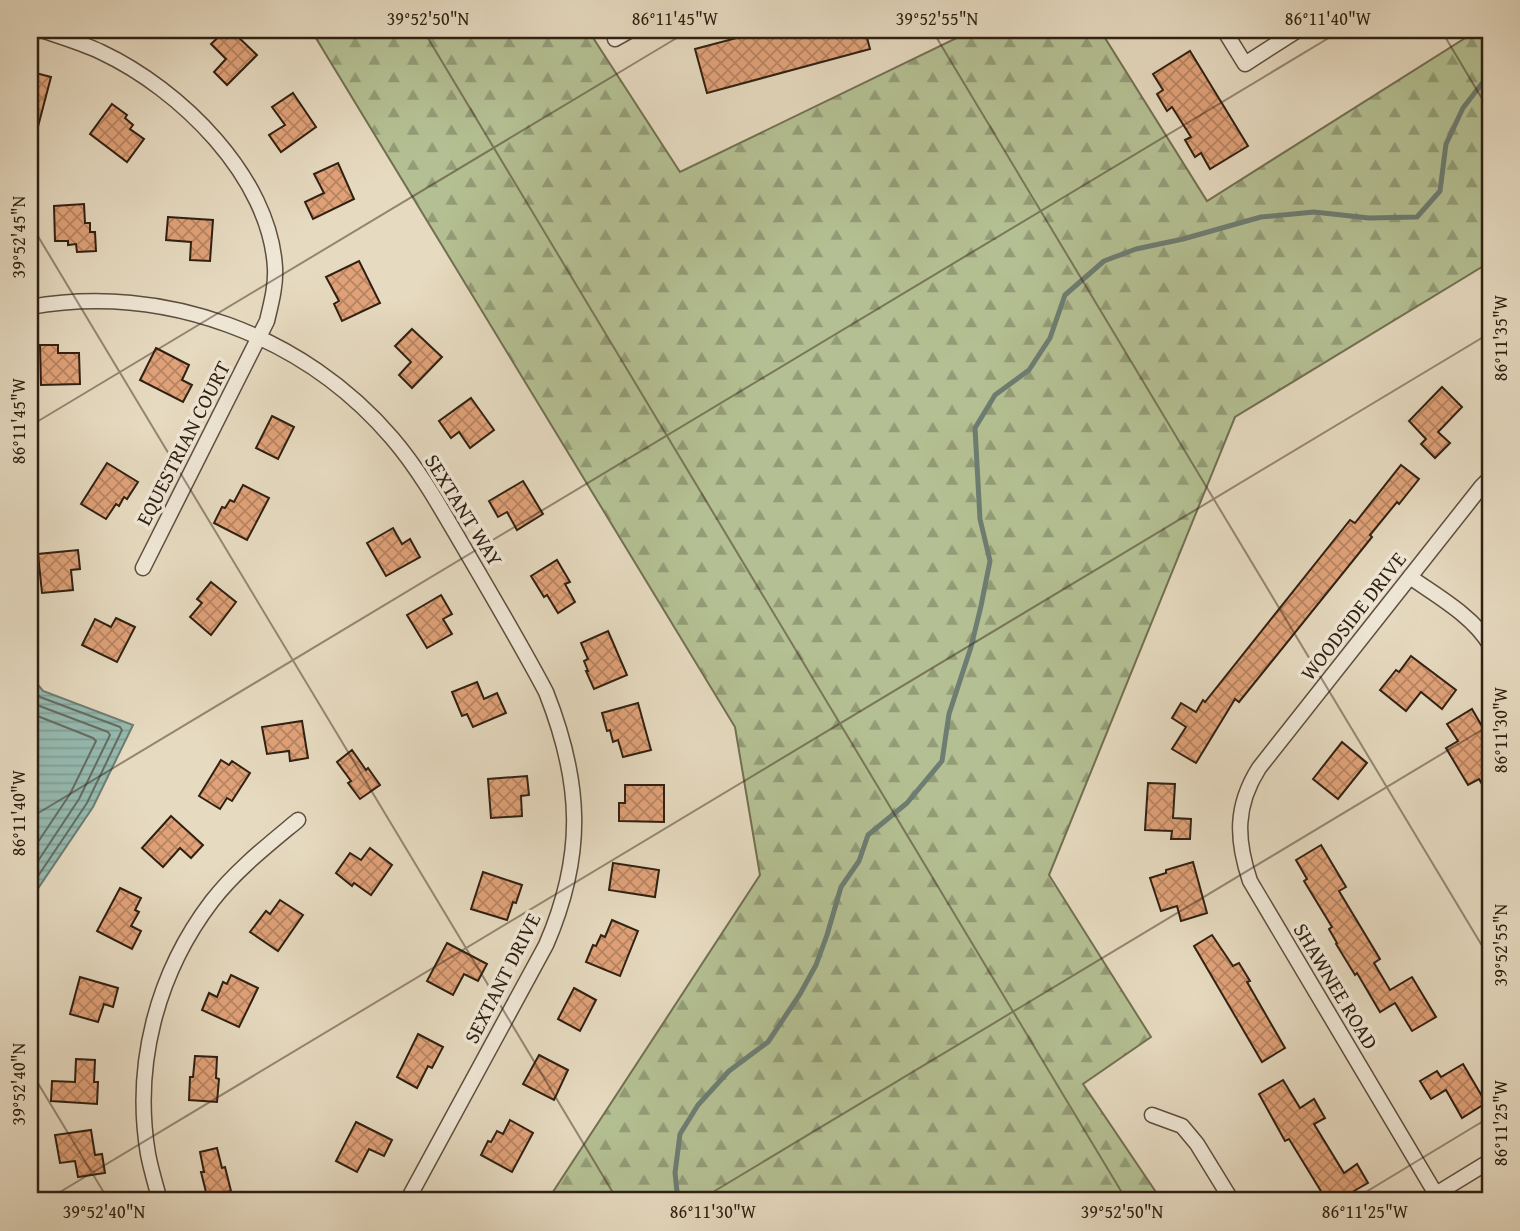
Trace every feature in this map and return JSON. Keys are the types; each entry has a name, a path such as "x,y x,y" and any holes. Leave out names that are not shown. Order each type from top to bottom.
{"street":[{"name":"EQUESTRIAN COURT","path":"41,30 102,52 156,85 196,119 231,159 245,181 262,212 273,253 275,270 267,321 143,568"},
{"path":"615,39 631,30"},
{"path":"1224,30 1245,64 1298,30"},
{"name":"SEXTANT WAY","path":"30,307 109,301 152,305 203,316 260,337 298,358 343,389 394,440 427,485 546,692 568,756"},
{"name":"WOODSIDE DRIVE","path":"1252,782 1259,768 1490,478"},
{"path":"1410,576 1465,616 1485,635 1490,645"},
{"name":"SEXTANT DRIVE","path":"407,1201 546,946 562,903 568,878 574,824 568,756"},
{"name":"SHAWNEE ROAD","path":"1252,782 1246,796 1240,828 1240,847 1250,881 1438,1198"},
{"path":"160,1201 148,1154 144,1094 147,1050 162,991 184,944 213,901 236,874 298,820"},
{"path":"1152,1115 1182,1126 1197,1144 1232,1201"},
{"path":"1438,1198 1490,1161"}],"green space":[{"path":"311,30 588,30 680,172 973,30 1100,30 1207,201 1478,30 1490,30 1490,262 1235,417 1049,875 1151,1037 1083,1084 1162,1201 547,1201 760,875 735,727"}],"water":[{"path":"30,675 43,691 133,725 93,807 35,893 30,910"}],"building":[{"path":"226,30 231,30 257,55 227,85 214,72 226,59 211,44"},
{"path":"767,30 865,30 870,49 707,93 695,49"},
{"path":"1190,51 1248,146 1210,169 1201,153 1195,157 1185,140 1191,137 1172,107 1167,111 1157,94 1163,90 1153,74"},
{"path":"32,72 51,77 35,138 30,138"},
{"path":"293,93 316,127 281,152 269,135 285,125 272,107"},
{"path":"112,104 127,115 125,118 133,125 130,129 144,139 127,162 90,134"},
{"path":"338,163 354,199 313,219 305,202 324,193 314,174"},
{"path":"84,204 85,223 90,223 90,232 95,232 96,251 77,252 76,244 68,245 68,241 55,241 54,206"},
{"path":"168,217 213,220 210,261 190,260 191,242 166,240"},
{"path":"359,261 380,303 342,321 334,304 339,301 326,277"},
{"path":"412,329 442,357 412,388 399,375 411,362 395,346"},
{"path":"40,345 58,345 58,353 79,353 80,384 41,385"},
{"path":"156,348 189,365 182,380 192,385 183,402 140,380"},
{"path":"1442,387 1462,407 1438,432 1450,443 1435,458 1421,444 1426,439 1409,421"},
{"path":"471,398 494,430 470,448 459,432 451,438 439,421"},
{"path":"272,416 294,427 278,459 256,448"},
{"path":"107,463 138,482 127,499 124,497 119,506 116,504 106,519 81,504"},
{"path":"1401,465 1419,479 1370,535 1372,537 1239,702 1235,699 1196,763 1172,749 1186,727 1172,718 1181,703 1196,712 1350,520 1355,523"},
{"path":"523,481 543,514 517,530 507,512 498,517 489,501"},
{"path":"243,485 269,498 247,540 214,523 222,507 225,508 230,500 234,502"},
{"path":"393,528 402,544 410,539 420,557 386,576 367,543"},
{"path":"78,550 80,569 71,570 73,590 42,593 38,554"},
{"path":"557,560 570,582 565,584 575,602 558,613 531,576"},
{"path":"211,582 236,602 211,635 190,617 202,603 197,599"},
{"path":"441,595 452,614 443,619 452,634 427,648 407,615"},
{"path":"116,618 135,627 117,662 82,645 95,619 111,627"},
{"path":"608,631 627,675 594,689 586,671 584,661 588,659 581,643"},
{"path":"1411,656 1456,690 1442,709 1421,692 1406,711 1380,690"},
{"path":"477,682 484,699 497,693 506,713 473,727 467,714 462,716 452,692"},
{"path":"638,703 651,750 623,757 618,740 613,742 610,730 607,731 602,713"},
{"path":"1472,709 1490,740 1490,798 1479,779 1468,785 1446,748 1458,741 1447,724"},
{"path":"302,721 308,758 290,761 289,751 267,754 262,727"},
{"path":"1342,742 1367,763 1338,799 1313,779"},
{"path":"352,750 380,785 360,799 337,762"},
{"path":"221,760 229,765 232,761 250,773 232,801 227,798 220,809 199,796"},
{"path":"527,776 529,795 521,796 522,816 491,818 488,779"},
{"path":"1148,783 1175,784 1173,818 1191,819 1190,839 1171,839 1172,831 1145,830"},
{"path":"625,785 664,785 664,822 619,821 619,803 625,803"},
{"path":"171,816 203,845 191,858 180,848 163,867 142,848"},
{"path":"1321,845 1346,887 1339,891 1380,959 1374,963 1390,990 1412,977 1436,1017 1412,1031 1395,1003 1380,1012 1336,944 1329,929 1332,927 1304,881 1307,879 1296,860"},
{"path":"370,848 392,865 371,895 354,883 352,886 336,873 350,853 361,860"},
{"path":"1193,862 1207,913 1181,921 1177,906 1161,911 1150,878"},
{"path":"613,863 659,870 655,897 609,890"},
{"path":"483,872 522,885 507,920 471,909"},
{"path":"120,888 141,898 135,910 139,912 131,926 141,931 132,949 97,931"},
{"path":"280,900 303,915 278,951 250,932 266,911 270,914"},
{"path":"612,920 638,931 620,976 586,962 593,945 596,946 601,935 605,937"},
{"path":"1212,935 1233,966 1239,963 1285,1048 1262,1062 1194,946"},
{"path":"447,943 487,964 478,981 464,974 453,995 427,981"},
{"path":"231,975 258,988 239,1027 202,1010 209,993 217,997 223,982 227,984"},
{"path":"80,977 118,988 113,1007 104,1004 98,1022 70,1014"},
{"path":"574,988 596,1000 580,1031 558,1019"},
{"path":"418,1034 443,1047 432,1068 428,1066 417,1088 397,1077"},
{"path":"539,1055 568,1070 554,1100 523,1084"},
{"path":"195,1056 217,1057 217,1102 189,1100 190,1077 193,1077"},
{"path":"76,1059 95,1060 97,1104 51,1101 52,1081 75,1082"},
{"path":"1463,1064 1486,1103 1462,1118 1446,1090 1431,1099 1420,1081 1437,1071 1441,1077"},
{"path":"1283,1080 1300,1108 1314,1099 1325,1118 1314,1124 1344,1173 1357,1164 1368,1183 1354,1191 1360,1201 1327,1201 1289,1139 1285,1141 1259,1094"},
{"path":"510,1120 533,1133 512,1172 481,1155 497,1131 503,1134"},
{"path":"356,1122 392,1140 384,1156 369,1149 357,1172 336,1161"},
{"path":"91,1130 95,1155 102,1154 105,1173 78,1177 75,1161 60,1163 55,1135"},
{"path":"217,1148 231,1191 207,1196 201,1172 204,1172 200,1152"}],"waterway":[{"path":"678,1201 675,1173 680,1134 698,1105 729,1071 768,1042 816,965 841,887 859,861 868,835 907,803 942,761 949,714 971,647 990,561 980,519 975,428 995,395 1029,370 1050,338 1065,295 1104,261 1136,249 1261,217 1314,212 1369,218 1417,217 1440,191 1446,144 1463,108 1490,73"}]}
